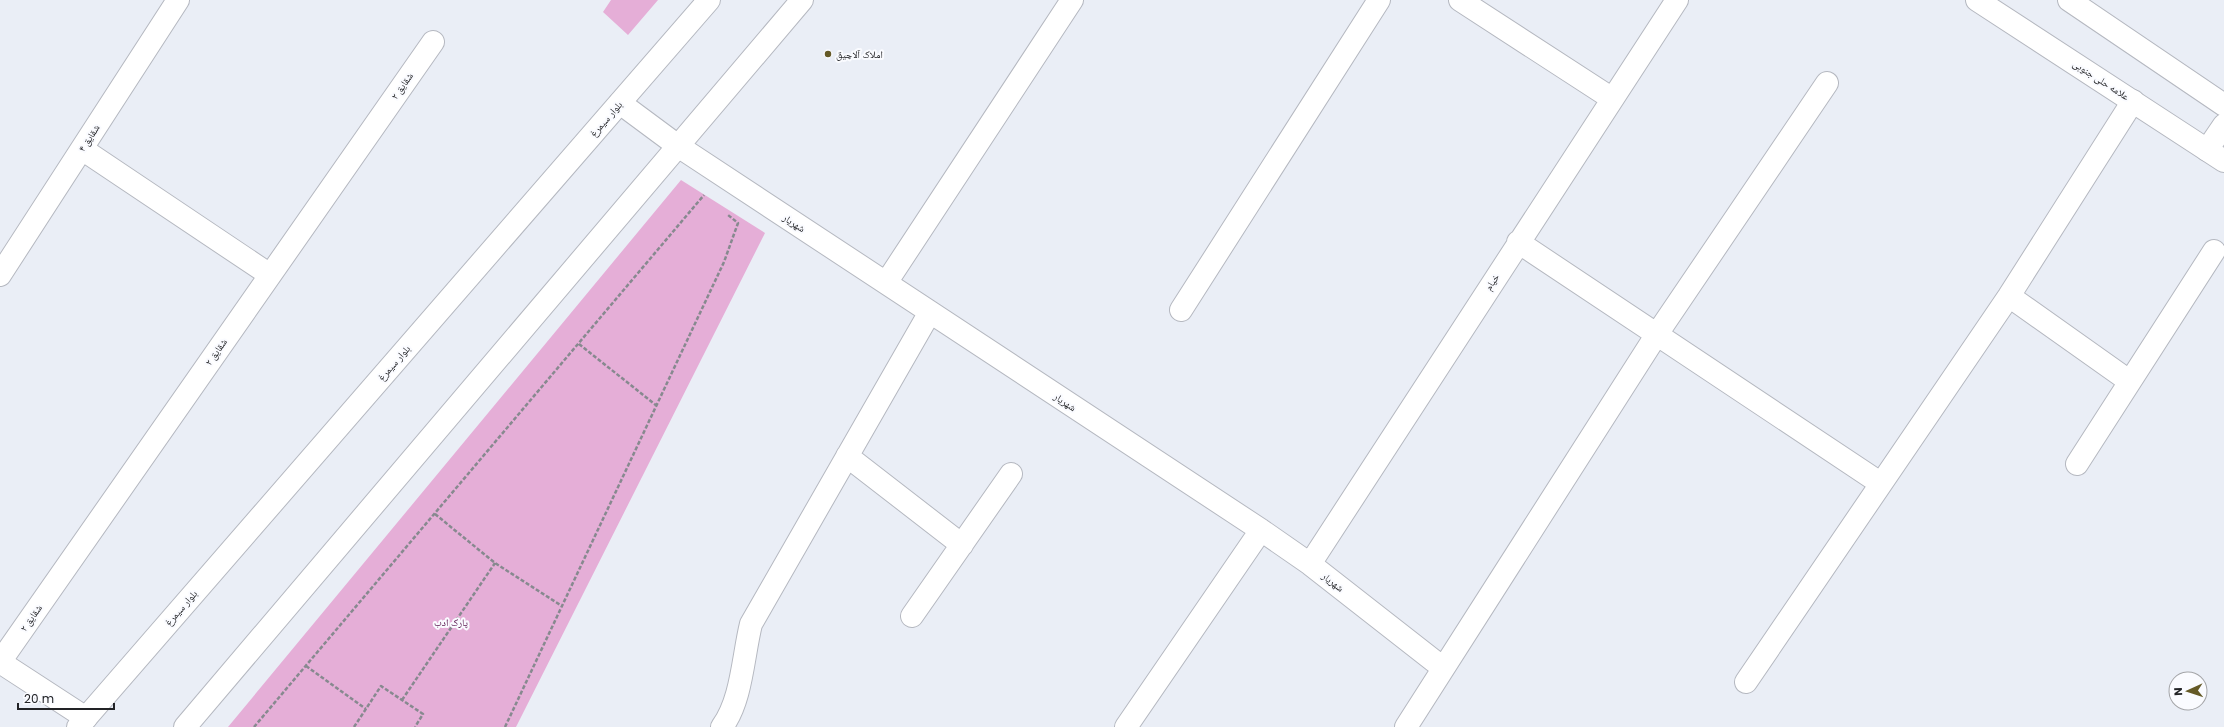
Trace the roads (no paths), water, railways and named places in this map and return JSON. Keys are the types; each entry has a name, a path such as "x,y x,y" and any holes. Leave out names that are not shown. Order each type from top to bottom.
{"street":[{"name":"شقایق ۴","path":"0,275 178,0"},
{"name":"بلوار سیمرغ","path":"87,724 709,0"},
{"path":"184,727 802,0"},
{"path":"886,284 1072,0"},
{"path":"1181,310 1379,0"},
{"path":"1460,0 1611,98"},
{"name":"خیام","path":"1310,564 1676,0"},
{"name":"علامه حلی جنوبی","path":"1977,0 2216,155"},
{"path":"2069,0 2224,105"},
{"name":"شقایق ۲","path":"0,662 433,42"},
{"path":"1406,727 1657,334 1827,83"},
{"path":"1746,682 1880,483 2009,296 2133,101"},
{"name":"شهریار","path":"620,102 678,146 1261,530 1310,564 1444,668"},
{"path":"2216,155 2224,125"},
{"path":"82,149 270,275"},
{"path":"1518,242 1880,483"},
{"path":"2077,464 2214,251"},
{"path":"2009,296 2130,381"},
{"path":"722,727 727,720 739,687 744,653 751,624 930,312"},
{"path":"847,456 962,545"},
{"path":"912,616 1011,474"},
{"path":"1126,727 1261,530"},
{"path":"0,662 87,724"}],"place":[{"name":"املاک آلاچیق","path":"828,54"}],"park label":[{"name":"پارک ادب","path":"451,622"}]}
